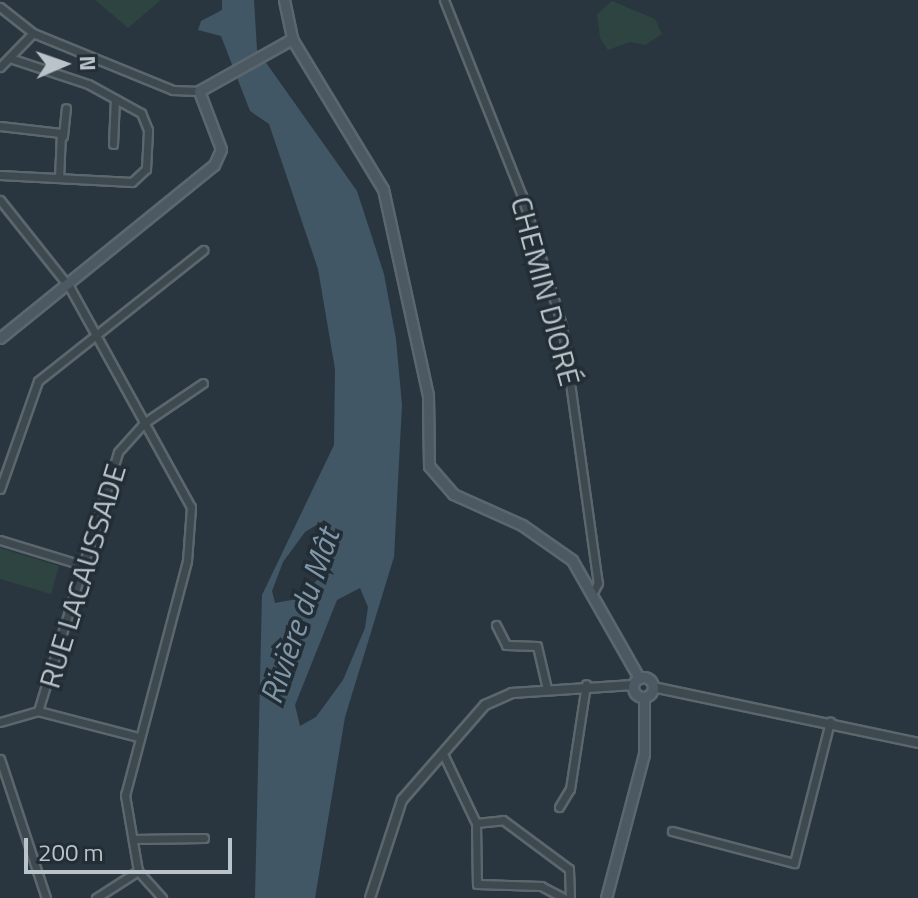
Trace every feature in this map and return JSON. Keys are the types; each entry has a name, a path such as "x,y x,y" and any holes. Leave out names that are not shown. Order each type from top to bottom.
{"main road":[{"path":"284,0 288,39 383,189 428,395 429,466 453,494 552,543 572,560 644,698 644,754 606,898"},
{"path":"0,338 219,160 221,149 199,91 213,79 288,39"},
{"path":"636,681 653,687 644,698"}],"street":[{"name":"CHEMIN DIORÉ","path":"444,0 522,196 562,325 598,583 592,594"},
{"path":"0,7 33,33 173,90 199,91"},
{"path":"0,67 33,33"},
{"path":"0,175 132,182 144,176 146,120 115,99 10,58"},
{"path":"113,144 115,99"},
{"path":"59,178 66,108"},
{"path":"0,126 63,136"},
{"path":"0,200 67,285 186,492 193,524 125,795 138,871 162,898"},
{"path":"0,489 32,388 203,250"},
{"name":"RUE LACAUSSADE","path":"38,711 118,452 144,423 203,383"},
{"path":"0,540 85,566"},
{"path":"496,625 506,645 537,646 547,689"},
{"path":"370,898 402,800 444,756 485,705 512,693 636,681"},
{"path":"559,807 570,789 586,684"},
{"path":"653,687 918,743"},
{"path":"0,722 38,711 138,737"},
{"path":"672,831 794,863 830,722"},
{"path":"444,756 476,823 477,884 541,886 564,898"},
{"path":"0,759 46,898"},
{"path":"476,823 503,820 569,869 570,898"},
{"path":"133,839 204,838"},
{"path":"96,898 138,871"}],"green space":[{"path":"95,0 159,0 160,1 128,28"},
{"path":"612,1 655,19 662,34 645,45 630,42 608,50 600,38 597,14"},
{"path":"0,548 59,566 51,594 0,579"}],"water":[{"name":"Rivière du Mât","path":"222,0 254,0 257,50 357,191 384,274 396,339 402,405 394,557 345,717 315,898 255,898 262,595 334,445 335,369 318,269 269,124 250,111 221,36 198,30 201,21 222,10","holes":["323,521 330,527 333,550 329,569 297,599 275,603 272,591 283,562 305,532","360,588 368,607 365,628 343,680 316,717 300,726 295,705 337,600"]}]}
